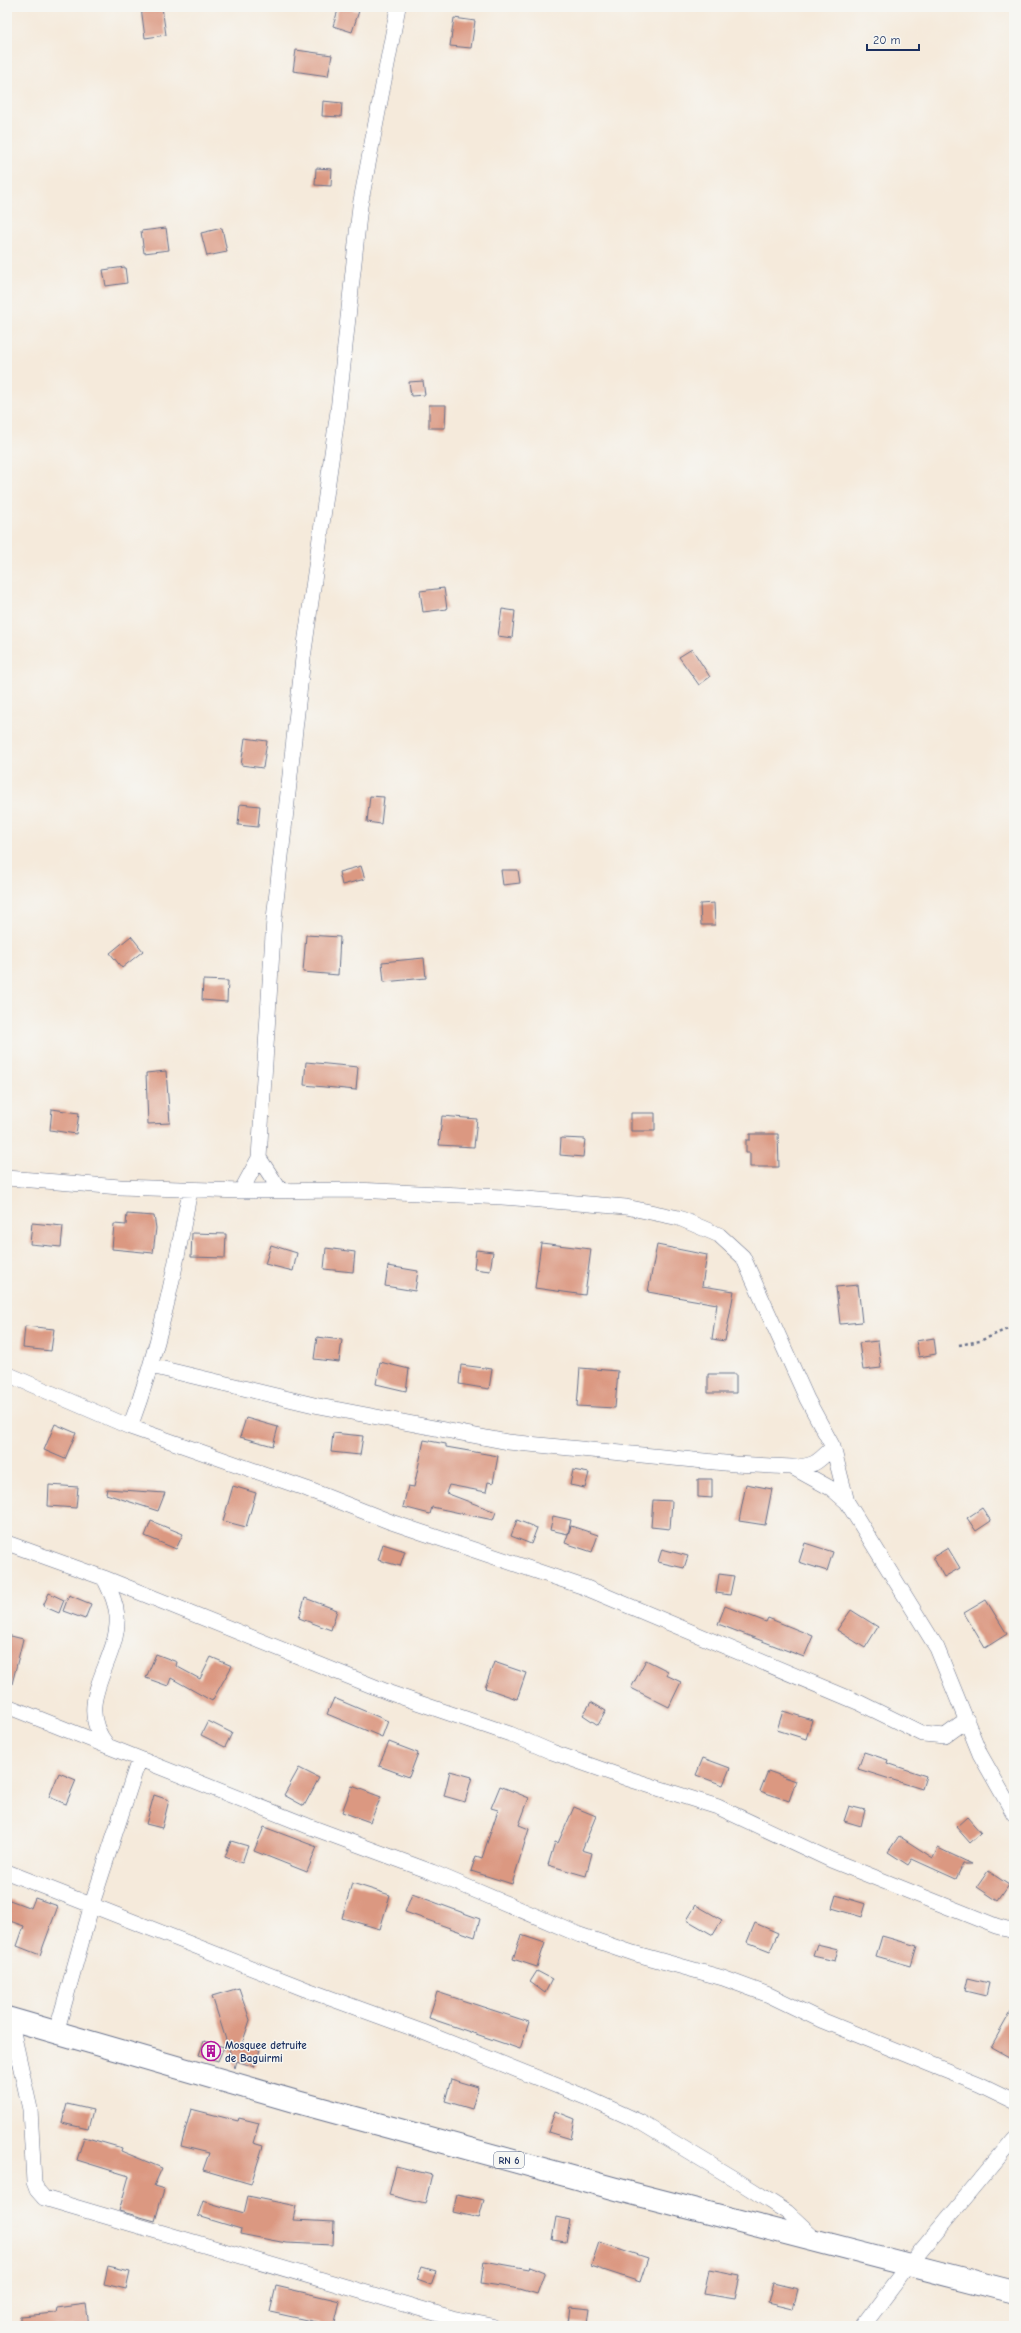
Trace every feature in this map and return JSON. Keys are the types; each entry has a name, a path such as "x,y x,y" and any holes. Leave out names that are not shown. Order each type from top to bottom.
{"main road":[{"name":"RN 6","path":"8,2019 615,2189 1014,2292"}],"street":[{"path":"241,1192 259,1158 274,919 304,650 338,411 360,206 398,7"},
{"path":"259,1158 280,1190"},
{"path":"7,1178 241,1192 280,1190 379,1191 502,1197 626,1207 679,1218 719,1235 743,1257 807,1399 833,1447 847,1502"},
{"path":"130,1427 151,1366 176,1269 190,1190"},
{"path":"151,1366 314,1405 508,1442 735,1464 792,1468 807,1467 816,1463 833,1447"},
{"path":"7,1374 130,1427 307,1489 391,1522 584,1587 860,1703 923,1734 945,1736 967,1720"},
{"path":"792,1468 832,1488 847,1502 937,1648 980,1754 1014,1814"},
{"path":"7,1543 104,1578 390,1693 503,1732 552,1752 626,1778 718,1807 831,1860 1014,1931"},
{"path":"104,1578 114,1597 117,1617 114,1639 98,1684 94,1705 94,1721 98,1734 107,1745"},
{"path":"7,1706 139,1759 432,1872 580,1935 633,1953 723,1978 769,1995 821,2020 979,2084 1014,2101"},
{"path":"56,2033 92,1904 139,1759"},
{"path":"7,1872 92,1904 305,1989 423,2032 585,2097 634,2119 787,2212 818,2241"},
{"path":"8,2019 30,2109 34,2182 36,2190 44,2198 452,2318 492,2326"},
{"path":"863,2326 909,2265 1014,2139"}],"path":[{"path":"959,1345 980,1341 1014,1326"}],"building":[{"path":"141,7 162,7 166,35 145,38"},
{"path":"339,7 359,11 352,32 333,26"},
{"path":"454,18 475,21 471,48 450,46"},
{"path":"296,50 332,55 328,76 293,71"},
{"path":"323,101 342,103 341,117 322,116"},
{"path":"316,168 332,169 331,186 315,185"},
{"path":"166,228 169,250 144,253 141,231"},
{"path":"222,228 227,252 207,256 201,233"},
{"path":"125,267 127,283 106,286 103,270"},
{"path":"423,381 425,395 411,396 409,382"},
{"path":"429,405 446,405 445,428 429,428"},
{"path":"444,588 447,609 423,612 420,591"},
{"path":"502,609 515,611 512,638 498,636"},
{"path":"692,649 710,677 699,685 679,657"},
{"path":"245,738 267,741 263,768 241,765"},
{"path":"370,796 384,797 381,824 367,822"},
{"path":"240,804 260,806 258,827 238,825"},
{"path":"361,866 365,879 342,885 339,872"},
{"path":"501,870 518,870 520,883 503,885"},
{"path":"714,903 715,925 701,925 700,904"},
{"path":"306,935 340,937 338,975 303,972"},
{"path":"131,936 143,951 122,968 110,953"},
{"path":"424,958 426,978 384,982 382,962"},
{"path":"203,980 228,981 227,1002 202,1000"},
{"path":"306,1062 358,1067 356,1090 304,1085"},
{"path":"166,1071 170,1123 148,1124 146,1073"},
{"path":"52,1109 79,1113 76,1134 50,1130"},
{"path":"631,1113 655,1113 655,1131 631,1131"},
{"path":"442,1116 477,1119 474,1147 439,1145"},
{"path":"750,1134 778,1134 779,1167 750,1167 750,1153 746,1153 746,1140 750,1140"},
{"path":"561,1138 585,1139 583,1157 560,1155"},
{"path":"127,1214 154,1216 156,1228 153,1253 112,1249 114,1224 126,1225"},
{"path":"32,1223 63,1226 61,1247 30,1244"},
{"path":"192,1233 226,1234 225,1258 191,1257"},
{"path":"541,1243 591,1249 585,1295 535,1288"},
{"path":"271,1245 297,1253 293,1271 265,1264"},
{"path":"657,1245 707,1255 702,1286 734,1291 725,1341 712,1339 717,1304 648,1292"},
{"path":"326,1248 355,1252 353,1272 324,1269"},
{"path":"476,1250 493,1252 490,1271 474,1269"},
{"path":"388,1266 418,1271 415,1291 385,1286"},
{"path":"858,1285 862,1322 840,1324 836,1287"},
{"path":"25,1326 54,1329 51,1351 23,1348"},
{"path":"317,1337 342,1340 339,1362 314,1359"},
{"path":"934,1338 936,1354 919,1357 916,1341"},
{"path":"878,1341 881,1368 863,1370 859,1343"},
{"path":"380,1362 409,1369 406,1391 376,1384"},
{"path":"461,1365 492,1369 489,1389 459,1384"},
{"path":"580,1368 618,1371 615,1408 577,1406"},
{"path":"708,1374 736,1374 736,1393 708,1393"},
{"path":"246,1418 278,1427 273,1446 240,1437"},
{"path":"55,1424 76,1433 65,1459 44,1450"},
{"path":"333,1433 363,1436 360,1455 331,1452"},
{"path":"424,1440 446,1444 446,1447 498,1456 493,1483 488,1482 486,1492 449,1485 446,1493 496,1512 493,1520 432,1507 430,1514 403,1507 408,1486 414,1487"},
{"path":"573,1470 589,1473 585,1488 570,1485"},
{"path":"698,1479 712,1479 712,1498 698,1497"},
{"path":"746,1484 772,1489 765,1525 739,1521"},
{"path":"49,1485 78,1487 76,1508 48,1506"},
{"path":"233,1486 256,1493 246,1527 223,1521"},
{"path":"107,1489 165,1493 158,1511 106,1494"},
{"path":"653,1500 672,1501 670,1529 651,1527"},
{"path":"982,1508 991,1521 976,1531 967,1518"},
{"path":"553,1516 571,1520 568,1534 550,1530"},
{"path":"517,1520 537,1528 531,1544 511,1536"},
{"path":"151,1521 183,1534 176,1549 145,1536"},
{"path":"571,1526 598,1535 592,1552 565,1543"},
{"path":"805,1543 833,1552 827,1571 799,1562"},
{"path":"383,1544 405,1551 400,1566 378,1560"},
{"path":"948,1548 960,1568 944,1577 933,1557"},
{"path":"662,1549 688,1556 684,1568 658,1562"},
{"path":"719,1574 734,1576 730,1595 716,1593"},
{"path":"49,1593 64,1600 59,1613 43,1606"},
{"path":"69,1595 91,1604 85,1619 63,1611"},
{"path":"305,1598 337,1610 331,1630 299,1618"},
{"path":"986,1600 1007,1634 985,1648 964,1613"},
{"path":"725,1606 766,1622 768,1618 813,1636 804,1657 718,1624"},
{"path":"851,1610 878,1627 865,1648 837,1630"},
{"path":"7,1635 23,1639 12,1684 7,1684"},
{"path":"156,1654 177,1662 176,1666 200,1679 211,1657 232,1666 212,1701 171,1678 168,1686 146,1678"},
{"path":"646,1660 668,1671 666,1675 681,1682 669,1707 631,1688"},
{"path":"494,1662 526,1673 517,1699 485,1688"},
{"path":"334,1698 388,1721 382,1737 327,1714"},
{"path":"591,1702 606,1711 598,1725 583,1715"},
{"path":"783,1711 812,1720 806,1739 777,1730"},
{"path":"208,1721 232,1733 225,1747 201,1735"},
{"path":"389,1742 418,1753 409,1777 379,1766"},
{"path":"864,1752 888,1760 887,1763 926,1776 922,1789 858,1769"},
{"path":"703,1758 730,1768 723,1785 696,1775"},
{"path":"299,1768 319,1778 304,1806 284,1795"},
{"path":"450,1771 472,1777 465,1802 444,1796"},
{"path":"768,1771 796,1781 789,1801 760,1791"},
{"path":"59,1773 76,1780 66,1804 49,1797"},
{"path":"352,1786 381,1797 370,1822 342,1812"},
{"path":"500,1786 529,1798 519,1825 529,1829 512,1884 471,1871 476,1856 482,1858 498,1810 491,1808"},
{"path":"154,1795 169,1800 162,1828 146,1824"},
{"path":"849,1806 865,1810 861,1826 844,1821"},
{"path":"574,1807 596,1816 582,1850 592,1853 586,1876 548,1865 555,1842 558,1843"},
{"path":"967,1817 981,1833 970,1843 956,1827"},
{"path":"264,1827 317,1847 307,1872 254,1851"},
{"path":"899,1836 933,1858 938,1848 972,1864 963,1864 956,1879 912,1859 908,1865 888,1852"},
{"path":"231,1841 248,1846 242,1863 225,1857"},
{"path":"988,1871 1009,1885 998,1901 977,1887"},
{"path":"352,1883 390,1895 380,1929 342,1918"},
{"path":"412,1894 480,1919 475,1937 405,1912"},
{"path":"836,1895 866,1904 862,1917 832,1908"},
{"path":"35,1898 58,1906 40,1955 17,1946 24,1926 7,1920 7,1899 31,1908"},
{"path":"696,1905 722,1920 713,1935 687,1920"},
{"path":"755,1923 778,1933 770,1951 747,1942"},
{"path":"521,1935 545,1943 537,1967 513,1959"},
{"path":"882,1936 917,1946 911,1966 876,1956"},
{"path":"817,1944 838,1949 835,1961 813,1956"},
{"path":"537,1971 552,1979 545,1993 530,1982"},
{"path":"968,1978 989,1983 986,1996 965,1991"},
{"path":"239,1988 250,2020 242,2044 260,2050 254,2067 237,2061 235,2068 212,1996"},
{"path":"437,1992 529,2022 520,2049 429,2018"},
{"path":"1014,2006 1014,2049 1009,2057 991,2047"},
{"name":"Mosquee detruite de Baguirmi","path":"204,2041 224,2047 218,2061 199,2055"},
{"path":"451,2079 478,2087 472,2109 445,2101"},
{"path":"67,2104 93,2110 88,2129 62,2123"},
{"path":"191,2109 238,2121 239,2118 259,2123 253,2143 263,2146 251,2184 203,2170 209,2153 181,2146"},
{"path":"555,2111 575,2119 571,2139 548,2132"},
{"path":"84,2137 122,2148 121,2151 162,2168 154,2186 164,2189 155,2221 119,2211 129,2176 77,2160"},
{"path":"396,2166 432,2175 425,2204 389,2195"},
{"path":"457,2194 484,2200 479,2218 453,2212"},
{"path":"248,2196 296,2206 293,2220 334,2222 333,2245 286,2243 240,2234 241,2229 198,2216 203,2201 244,2213"},
{"path":"556,2217 570,2220 566,2242 552,2240"},
{"path":"599,2242 648,2258 640,2282 591,2266"},
{"path":"484,2261 529,2269 530,2266 545,2272 537,2294 520,2289 481,2283"},
{"path":"108,2266 130,2271 126,2289 104,2284"},
{"path":"422,2267 436,2271 431,2285 417,2280"},
{"path":"709,2270 740,2276 735,2299 704,2294"},
{"path":"773,2283 798,2289 793,2309 768,2303"},
{"path":"276,2286 340,2301 334,2326 270,2312"},
{"path":"86,2304 89,2326 20,2326 20,2316 56,2313 57,2308"},
{"path":"570,2307 590,2309 588,2324 568,2322"}],"place":[{"name":"Mosquee detruite de Baguirmi","path":"211,2051"}]}
